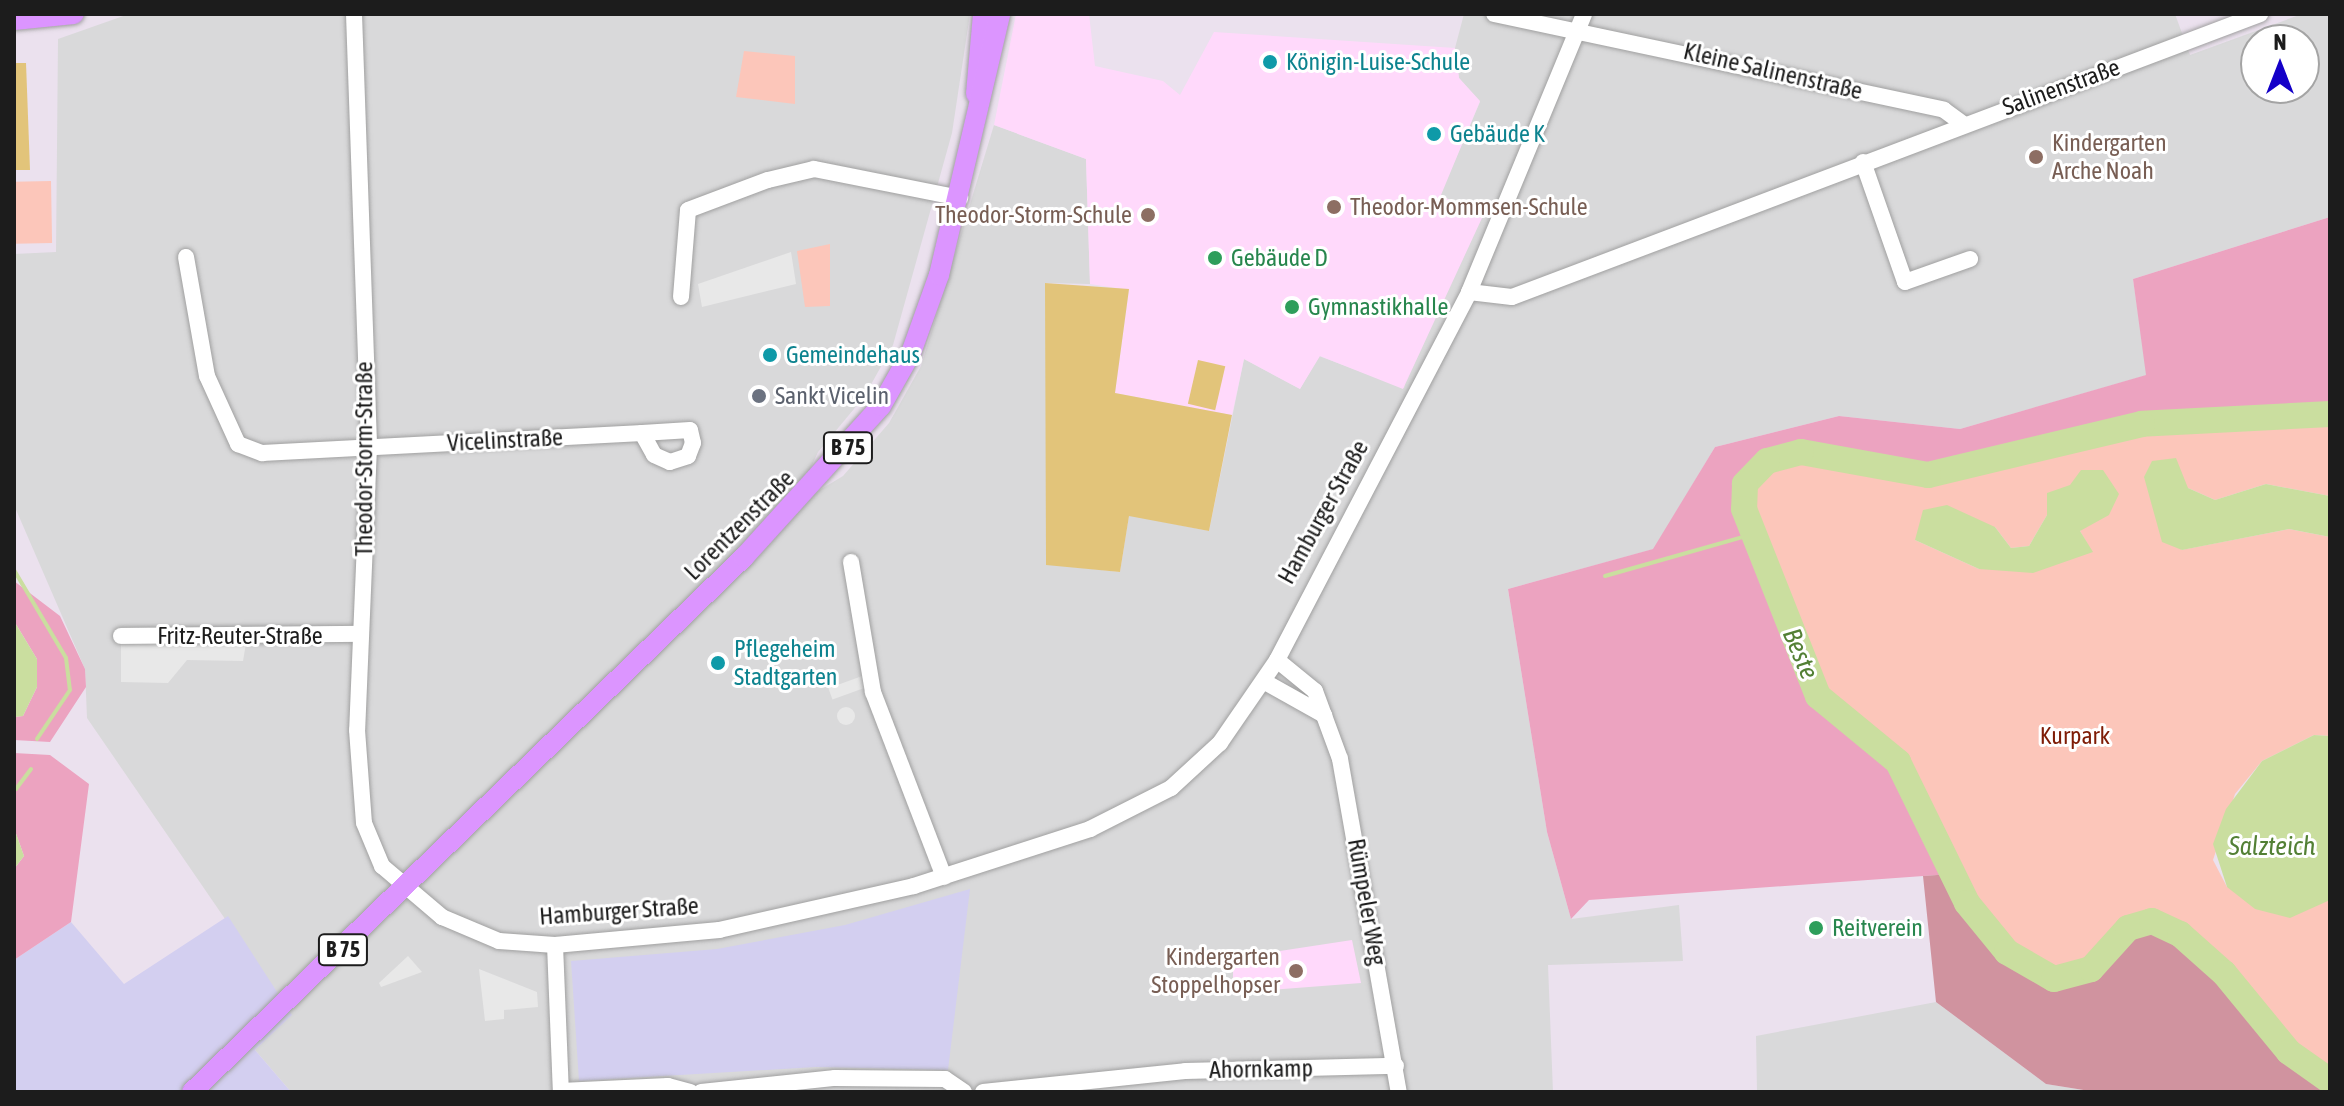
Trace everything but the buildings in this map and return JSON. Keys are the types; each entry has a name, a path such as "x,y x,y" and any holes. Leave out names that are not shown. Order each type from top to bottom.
{"main road":[{"path":"14,20 74,14"},
{"name":"Lorentzenstraße","path":"979,114 983,14"},
{"name":"Lorentzenstraße","path":"405,891 837,462 911,353 960,198 1000,14"},
{"name":"B 75","path":"192,1092 405,891"}],"street":[{"name":"Theodor-Storm-Straße","path":"354,14 369,447 360,634 364,823 382,866 405,891"},
{"name":"Kleine Salinenstraße","path":"1494,14 1582,21 1944,110 1962,123"},
{"name":"Salinenstraße","path":"1469,292 1512,297 1962,123 2260,14"},
{"name":"Hamburger Straße","path":"405,891 442,917 499,941 555,945 719,930 944,877 1090,829 1171,788 1220,743 1265,682 1277,660 1469,292 1582,21"},
{"path":"1863,162 1905,282 1970,259"},
{"path":"681,297 688,210 768,180 814,169 960,198"},
{"name":"Vicelinstraße","path":"186,257 207,376 238,444 262,453 642,433"},
{"path":"851,562 873,692 944,877"},
{"name":"Fritz-Reuter-Straße","path":"121,636 360,634"},
{"name":"Rümpeler Weg","path":"1277,660 1315,691 1340,759 1399,1092"},
{"path":"1265,682 1324,715"},
{"path":"555,945 561,1092 668,1086 690,1092"},
{"name":"Ahornkamp","path":"983,1092 1185,1071 1396,1066"},
{"path":"701,1092 835,1078 945,1079 964,1092"}],"shaded area":[{"path":"129,14 970,14 952,133 893,345 864,397 818,452 793,506 843,476 889,423 921,366 994,125 1086,159 1090,284 1046,283 1046,564 1120,572 1129,515 1209,531 1244,359 1300,389 1319,356 1404,388 1440,195 1480,102 1459,78 1455,48 1464,14 2175,14 2190,55 2240,37 2240,104 2320,104 2320,24 2275,24 2302,14 2330,14 2330,217 2133,279 2147,375 1960,429 1839,416 1715,447 1654,549 1508,589 1547,832 1571,919 1679,905 1683,961 1548,965 1553,1092 291,1092 255,1050 291,1015 87,718 85,669 14,505 14,254 56,252 58,39"},
{"name":"Theodor-Mommsen-Schule","path":"1016,14 1089,14 1095,66 1163,81 1180,95 1214,32 1455,48 1459,78 1480,101 1441,195 1482,218 1403,389 1320,356 1300,389 1244,359 1232,415 1115,393 1129,290 1090,284 1086,159 994,125"},
{"path":"14,63 26,63 30,170 14,170"},
{"path":"2330,217 2330,414 2114,428 1928,475 1836,454 1750,535 1818,696 1898,762 1951,874 1589,900 1571,919 1547,832 1508,589 1653,549 1715,447 1839,416 1960,429 2146,375 2133,279"},
{"path":"791,252 796,284 702,307 698,284"},
{"path":"1045,283 1129,289 1115,393 1232,415 1209,531 1129,516 1120,572 1046,565"},
{"path":"1198,360 1225,366 1215,410 1188,404"},
{"path":"14,581 60,616 85,669 86,687 50,742 14,740 14,717 23,716 37,687 37,659 14,621"},
{"path":"121,636 247,637 243,661 187,660 168,683 121,682"},
{"path":"865,675 869,686 832,700 828,688"},
{"path":"846,707 855,716 846,725 837,716"},
{"path":"14,753 50,755 89,784 71,922 14,960 14,869 24,856 14,828"},
{"path":"1951,874 1981,922 2028,968 2091,969 2128,928 2152,921 2180,934 2308,1070 2330,1081 2330,1092 2096,1092 2046,1084 1936,1002 1923,876"},
{"path":"970,889 948,1070 816,1067 579,1081 571,961 717,949 845,925"},
{"path":"228,916 292,1015 255,1050 291,1092 14,1092 14,960 71,922 124,984"},
{"name":"Kindergarten Stoppelhopser","path":"1352,940 1361,983 1233,993 1233,958"},
{"path":"408,956 422,972 381,987 379,983"},
{"path":"479,969 537,992 538,1007 504,1010 504,1019 485,1021"},
{"path":"1936,1002 2046,1084 2096,1092 1757,1092 1756,1036"}],"green space":[{"path":"744,51 795,56 795,104 736,97"},
{"path":"51,181 52,243 15,244 14,182"},
{"path":"830,244 830,306 805,307 797,251"},
{"name":"Kurpark","path":"2330,414 2330,496 2266,484 2215,500 2188,488 2181,550 2289,529 2330,537 2330,736 2314,735 2262,761 2235,794 2213,860 2227,887 2330,900 2330,1081 2289,1052 2224,973 2180,934 2152,921 2128,928 2091,969 2054,979 2007,952 1967,903 1898,762 1818,696 1744,509 1745,484 1767,461 1801,452 1928,475 2142,424","holes":["2047,515 2092,519 2080,531 2092,552 1979,569 1915,540 1995,527 2011,548 2029,546"]}],"water":[{"path":"2176,458 2188,488 2215,500 2266,484 2330,496 2330,537 2289,529 2182,550 2162,542 2144,477 2152,461"},
{"path":"2081,470 2103,470 2119,494 2109,515 2080,531 2093,552 2033,573 1979,569 1915,540 1923,510 1947,505 1995,527 2011,548 2029,546 2047,515 2047,493 2070,485"},
{"path":"14,621 37,659 37,687 23,716 14,717"},
{"name":"Salzteich","path":"2314,735 2330,736 2330,900 2290,918 2255,909 2227,887 2213,844 2226,809 2262,761"},
{"path":"14,828 24,856 14,869"}],"waterway":[{"name":"Beste","path":"2330,414 2142,424 1928,475 1801,452 1767,461 1745,484 1744,509 1818,696 1898,762 1967,903 2007,952 2054,979 2091,969 2128,928 2152,921 2180,934 2224,973 2289,1052 2330,1081"},
{"path":"1605,576 1750,535"},
{"path":"14,570 66,658 70,690 37,739"},
{"path":"16,789 31,769"}],"place":[{"name":"Königin-Luise-Schule","path":"1270,62"},
{"name":"Gebäude K","path":"1434,134"},
{"name":"Kindergarten Arche Noah","path":"2036,157"},
{"name":"Theodor-Mommsen-Schule","path":"1334,207"},
{"name":"Theodor-Storm-Schule","path":"1148,215"},
{"name":"Gebäude D","path":"1215,258"},
{"name":"Gymnastikhalle","path":"1292,307"},
{"name":"Gemeindehaus","path":"770,355"},
{"name":"Sankt Vicelin","path":"759,396"},
{"name":"Pflegeheim Stadtgarten","path":"718,663"},
{"name":"Reitverein","path":"1816,928"},
{"name":"Kindergarten Stoppelhopser","path":"1296,971"}]}
